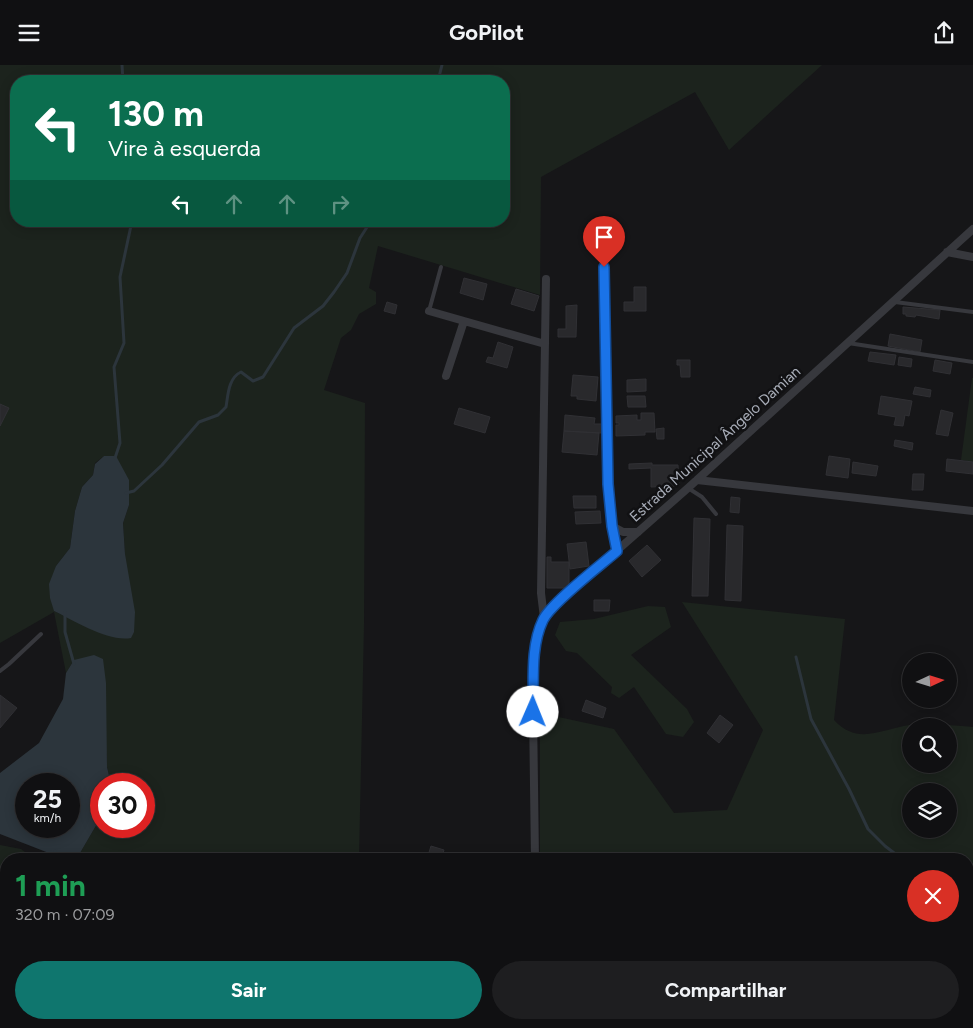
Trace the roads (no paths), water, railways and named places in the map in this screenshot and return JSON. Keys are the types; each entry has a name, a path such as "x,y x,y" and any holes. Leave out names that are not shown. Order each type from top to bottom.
{"street":[{"name":"Estrada Municipal Ângelo Damian","path":"535,853 534,671 538,634 544,618 555,605 697,480 973,229"},
{"path":"948,252 973,257"},
{"path":"604,267 607,460 612,526 617,551"},
{"path":"544,618 541,593 546,279"},
{"path":"429,311 545,344"},
{"path":"446,376 464,321"},
{"path":"697,480 973,511"},
{"path":"612,526 623,531 638,532"}],"lane":[{"path":"429,311 441,267"},
{"path":"892,302 973,312"},
{"path":"848,343 973,363"},
{"path":"688,488 702,497 716,514"},
{"path":"0,671 41,634"}],"waterway":[{"path":"122,65 123,75"},
{"path":"440,75 442,65"},
{"path":"115,458 120,443 114,367 124,343 120,277 131,227"},
{"path":"126,493 134,491 162,465 199,422 218,415 226,407 229,388 233,378 241,372 253,381 263,377 294,328 323,306 334,292 347,273 360,238 367,227"},
{"path":"65,612 65,632 74,664"},
{"path":"796,657 811,719 849,789 868,829 894,853"}]}
